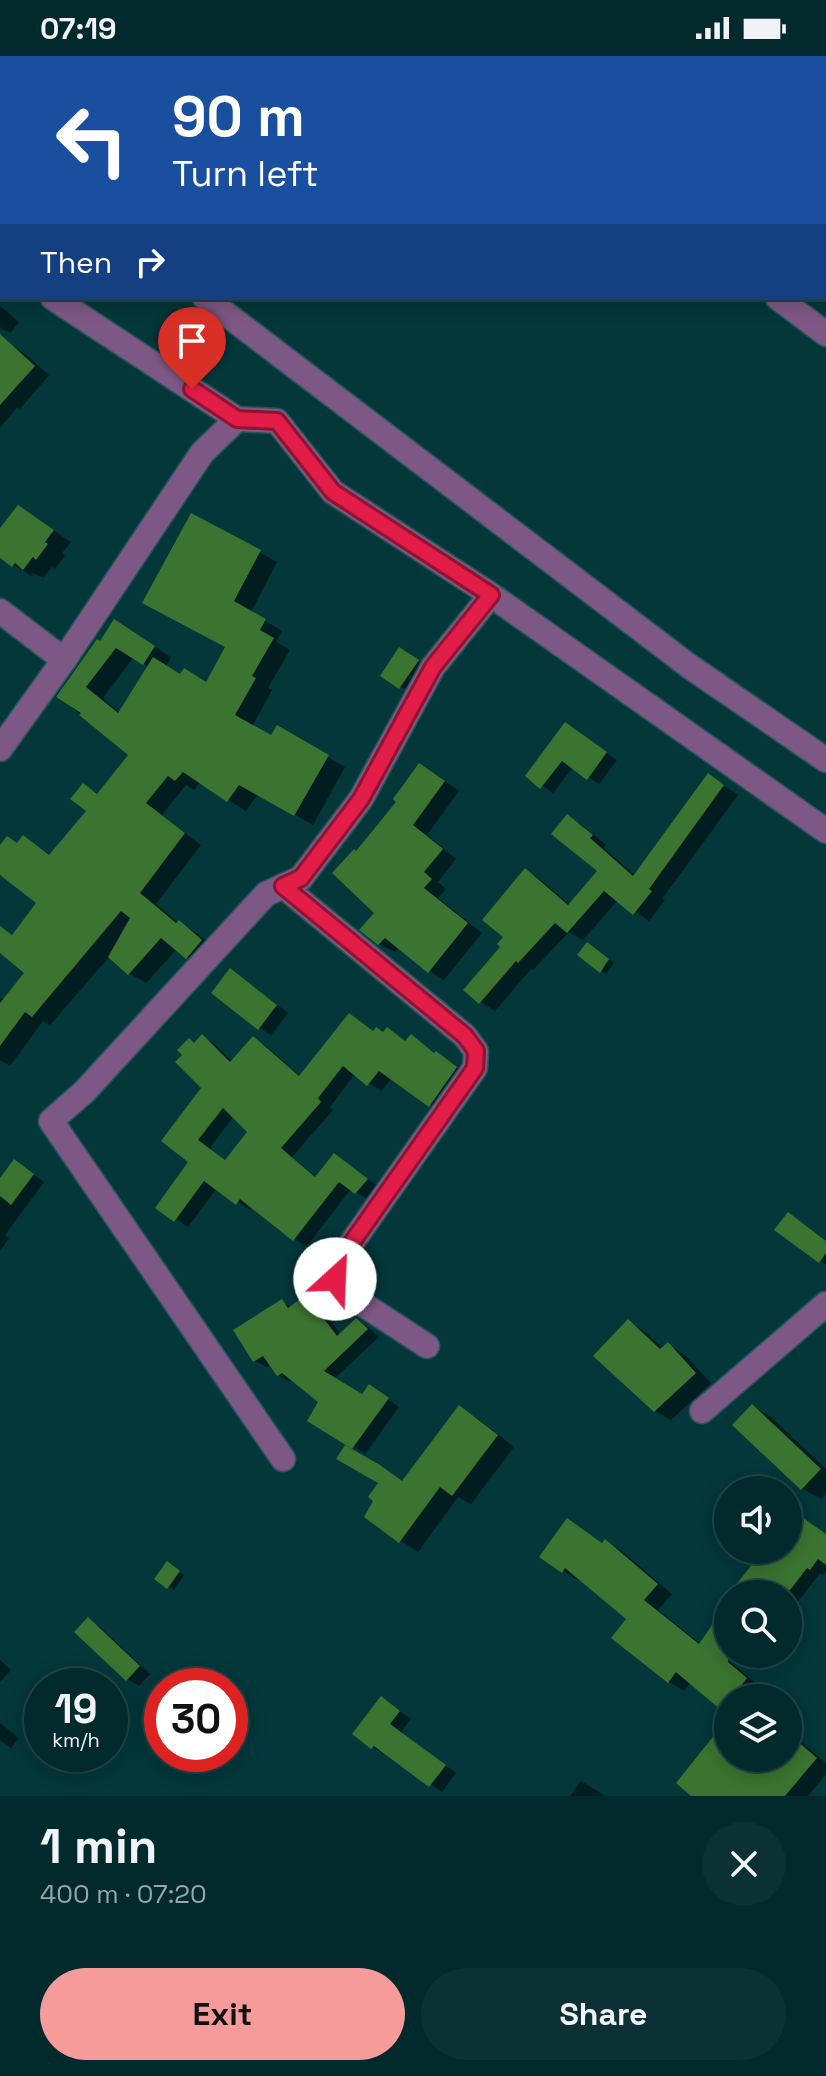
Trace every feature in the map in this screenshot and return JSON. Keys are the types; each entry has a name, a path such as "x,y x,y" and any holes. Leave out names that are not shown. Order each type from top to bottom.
{"street":[{"path":"56,300 237,419 277,421 333,492 491,595 826,831"},
{"path":"208,300 689,666 826,760"},
{"path":"781,300 826,334"},
{"path":"0,749 64,660 202,453 237,419"},
{"path":"283,1459 51,1121 85,1091 266,894 301,878 361,799 433,667 491,595"},
{"path":"0,611 64,660"},
{"path":"283,886 465,1036 476,1051 475,1068 348,1248 338,1265 335,1279 344,1292 427,1346"},
{"path":"702,1411 826,1304"}],"building":[{"path":"0,334 35,366 0,405"},
{"path":"18,505 54,530 36,560 33,557 23,570 15,563 12,567 0,558 0,528"},
{"path":"191,513 261,550 234,601 266,619 260,630 274,638 252,676 256,678 235,715 271,735 277,725 329,755 294,816 239,785 227,802 183,772 175,781 168,776 146,803 185,833 140,893 202,940 186,959 161,938 128,975 108,957 130,918 121,911 32,1017 25,1012 0,1046 0,1003 24,973 0,953 0,926 12,935 36,903 0,875 0,845 7,836 17,843 23,835 49,855 86,811 70,799 83,783 97,794 128,755 79,715 81,713 56,697 114,619 155,646 143,665 116,648 86,687 118,713 153,657 180,674 184,668 206,682 225,647 142,603"},
{"path":"399,647 419,660 399,689 380,676"},
{"path":"565,722 607,752 587,780 562,761 540,789 525,776"},
{"path":"419,763 445,781 413,825 443,849 424,872 432,879 424,888 468,923 428,973 385,938 378,945 359,930 374,913 332,873 354,849 356,851 396,802 393,799"},
{"path":"708,773 724,785 633,915 604,891 567,933 555,923 518,963 516,961 479,1004 463,990 500,947 497,944 503,937 482,920 525,868 568,905 597,871 551,834 567,814 593,835 590,838 633,876"},
{"path":"587,942 609,959 600,973 577,955"},
{"path":"230,968 277,1005 258,1030 211,993"},
{"path":"349,1013 373,1031 376,1027 383,1032 387,1027 405,1041 411,1034 457,1067 429,1107 379,1071 367,1086 343,1066 318,1098 321,1102 281,1148 315,1177 334,1153 368,1179 355,1194 339,1182 293,1241 240,1199 236,1205 204,1181 174,1222 155,1208 188,1162 161,1141 201,1088 175,1062 182,1055 177,1050 189,1038 194,1043 202,1034 230,1062 253,1036 299,1076","holes":["223,1108 247,1132 225,1160 198,1140"]},
{"path":"14,1159 34,1174 11,1205 0,1196 0,1178"},
{"path":"788,1212 826,1241 826,1253 819,1263 774,1230"},
{"path":"306,1295 337,1336 356,1318 368,1329 324,1371 362,1394 369,1384 389,1398 352,1449 307,1421 318,1402 282,1373 277,1376 263,1356 253,1362 233,1330 282,1299 288,1308"},
{"path":"628,1319 660,1349 668,1342 696,1373 654,1412 593,1356"},
{"path":"752,1404 821,1469 802,1489 802,1476 786,1476 732,1425"},
{"path":"459,1405 498,1435 452,1496 440,1487 399,1543 364,1517 373,1501 368,1497 378,1483 336,1459 345,1445 402,1481"},
{"path":"802,1517 826,1534 826,1565 818,1559 798,1580 740,1580 752,1564 802,1564"},
{"path":"567,1518 602,1543 605,1539 658,1584 644,1600 699,1644 714,1622 714,1668 735,1668 747,1678 742,1684 714,1684 714,1704 676,1672 668,1683 611,1638 626,1619 565,1568 562,1573 539,1557"},
{"path":"167,1561 180,1571 167,1589 154,1579"},
{"path":"88,1617 140,1666 128,1679 128,1668 112,1668 74,1632"},
{"path":"381,1696 400,1711 390,1724 446,1765 429,1787 374,1746 371,1749 352,1734"},
{"path":"714,1736 714,1772 802,1772 802,1745 817,1758 785,1796 691,1796 676,1783"}],"route":[{"path":"192,389 237,419 277,421 333,492 491,595 433,667 361,799 301,878 283,886 465,1036 476,1051 475,1068 348,1248 338,1265 335,1279"}]}
